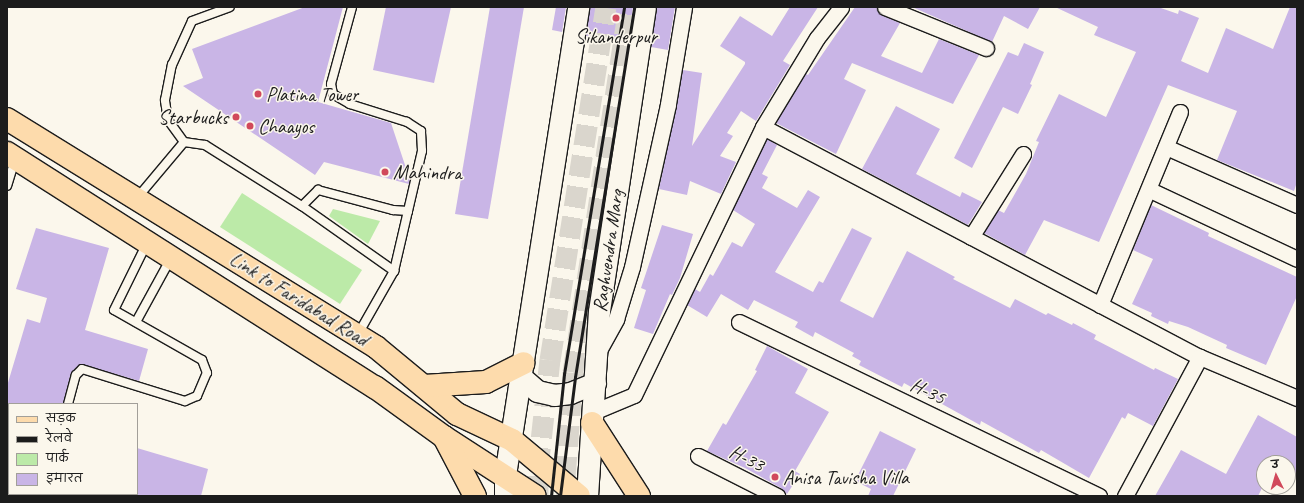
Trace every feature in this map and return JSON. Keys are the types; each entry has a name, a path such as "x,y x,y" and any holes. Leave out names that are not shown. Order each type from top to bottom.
{"main road":[{"name":"Link to Faridabad Road","path":"7,118 376,347 457,414 512,440 579,496"},
{"name":"Link to Faridabad Road","path":"11,156 375,387 444,437 505,486 535,496"},
{"path":"424,386 486,382 523,370"},
{"path":"592,417 639,496"},
{"path":"444,437 474,496"}],"street":[{"path":"505,486 578,7"},
{"name":"Raghvendra Marg","path":"587,496 599,311 645,7"},
{"path":"595,358 616,319 632,267 668,104 684,7"},
{"path":"592,417 634,395 763,127 817,38 841,7"},
{"path":"885,7 986,48"},
{"path":"1100,305 1150,190 1180,112"},
{"path":"763,127 1100,305 1200,356 1297,398"},
{"path":"1166,147 1297,205"},
{"path":"971,237 1023,154"},
{"path":"1150,190 1297,259"},
{"name":"H-35","path":"739,322 1099,496"},
{"path":"1125,496 1200,356"},
{"path":"523,370 538,391 554,395 570,393 595,383"},
{"name":"H-33","path":"698,456 777,496"}],"lane":[{"path":"230,7 192,21 172,65 165,100 168,120 184,142 205,145 302,206 394,271"},
{"path":"352,7 331,84 333,94 350,104 407,122 421,131 422,151 394,271 357,336"},
{"path":"137,199 184,142"},
{"path":"7,186 11,156"},
{"path":"302,206 318,190 393,210 408,211"},
{"path":"68,403 76,375 82,369 186,401 198,396 207,373 202,360 114,310 147,242"},
{"path":"136,322 171,258"}],"green space":[{"path":"242,193 362,270 340,304 220,227"},
{"path":"333,209 380,221 368,244 329,216"}],"building":[{"name":"Platina Tower","path":"305,7 343,7 318,102 391,123 410,180 409,184 324,162 315,175 183,86 203,78 192,49"},
{"path":"386,7 451,7 434,83 373,70"},
{"path":"490,7 524,7 488,219 455,214"},
{"path":"556,7 566,7 562,32 552,30"},
{"path":"590,7 633,7 627,43 586,36"},
{"path":"657,7 675,7 668,50 651,47"},
{"path":"790,7 818,7 783,61 790,65 756,121 741,111 727,133 733,136 720,156 736,162 721,194 690,181 687,195 659,189 683,70 702,73 692,146 745,64 745,62 720,46 740,16 772,36"},
{"path":"855,7 876,7 881,15 900,23 881,56 922,73 939,39 979,55 953,104 852,63 844,79 866,90 836,154 776,123 806,74 808,75"},
{"path":"912,7 1040,7 1028,29 1004,16 992,42"},
{"path":"1055,7 1158,7 1178,14 1179,10 1199,18 1181,61 1208,73 1226,28 1273,49 1290,7 1297,7 1297,182 1294,191 1217,160 1237,111 1168,85 1099,242 1044,220 1025,255 984,233 998,210 1004,213 1026,174 1039,142 1036,141 1059,94 1106,117 1136,52 1094,35 1098,27"},
{"path":"1024,43 1044,52 1030,84 1032,85 1018,114 1003,107 972,168 954,158 1008,52 1018,56"},
{"path":"896,106 940,129 916,174 960,197 962,192 982,202 968,225 862,169"},
{"path":"767,139 777,145 762,174 768,177 762,188 797,208 808,190 820,197 775,272 813,292 819,281 823,283 852,228 872,238 840,301 873,318 907,251 955,277 953,279 1010,308 1015,299 1046,315 1048,313 1072,325 1073,323 1096,335 1094,339 1154,370 1155,368 1178,379 1153,426 1128,413 1125,419 1122,417 1089,478 1041,450 1039,453 981,421 980,425 904,383 902,387 859,365 861,361 852,356 854,353 815,332 813,337 795,327 798,322 754,300 748,310 721,294 707,317 687,305 695,289 700,292 710,274 713,276 732,242 742,247 755,224 733,210"},
{"path":"1151,205 1209,233 1208,236 1297,277 1297,296 1266,365 1226,348 1227,345 1188,327 1169,321 1168,324 1151,316 1152,313 1132,304 1153,259 1133,250"},
{"path":"662,225 693,234 680,278 672,295 670,294 653,334 634,328 646,290 641,288"},
{"path":"36,228 109,248 85,330 148,349 139,381 81,364 71,373 63,403 7,404 7,386 27,319 40,323 47,298 16,289"},
{"path":"767,346 808,369 795,393 829,412 795,471 800,474 787,494 781,488 745,468 707,451 723,423 726,425 757,371 755,370"},
{"path":"1258,415 1297,437 1296,476 1296,455 1256,455 1256,495 1258,496 1155,496 1181,450 1226,474"},
{"path":"880,431 916,449 893,496 868,496 871,489 855,481"},
{"path":"138,448 208,469 201,496 137,496"}],"tunnel":[{"path":"538,496 538,468 550,360 606,7"},
{"path":"567,496 565,477 573,372 629,7"}],"railway":[{"path":"551,496 564,374 624,7"},
{"path":"560,496 575,377 634,7"}],"place":[{"name":"Sikanderpur","path":"616,18"},
{"name":"Platina Tower","path":"258,94"},
{"name":"Starbucks","path":"236,117"},
{"name":"Chaayos","path":"250,126"},
{"name":"Mahindra","path":"385,172"},
{"name":"Anisa Tavisha Villa","path":"775,477"}]}
